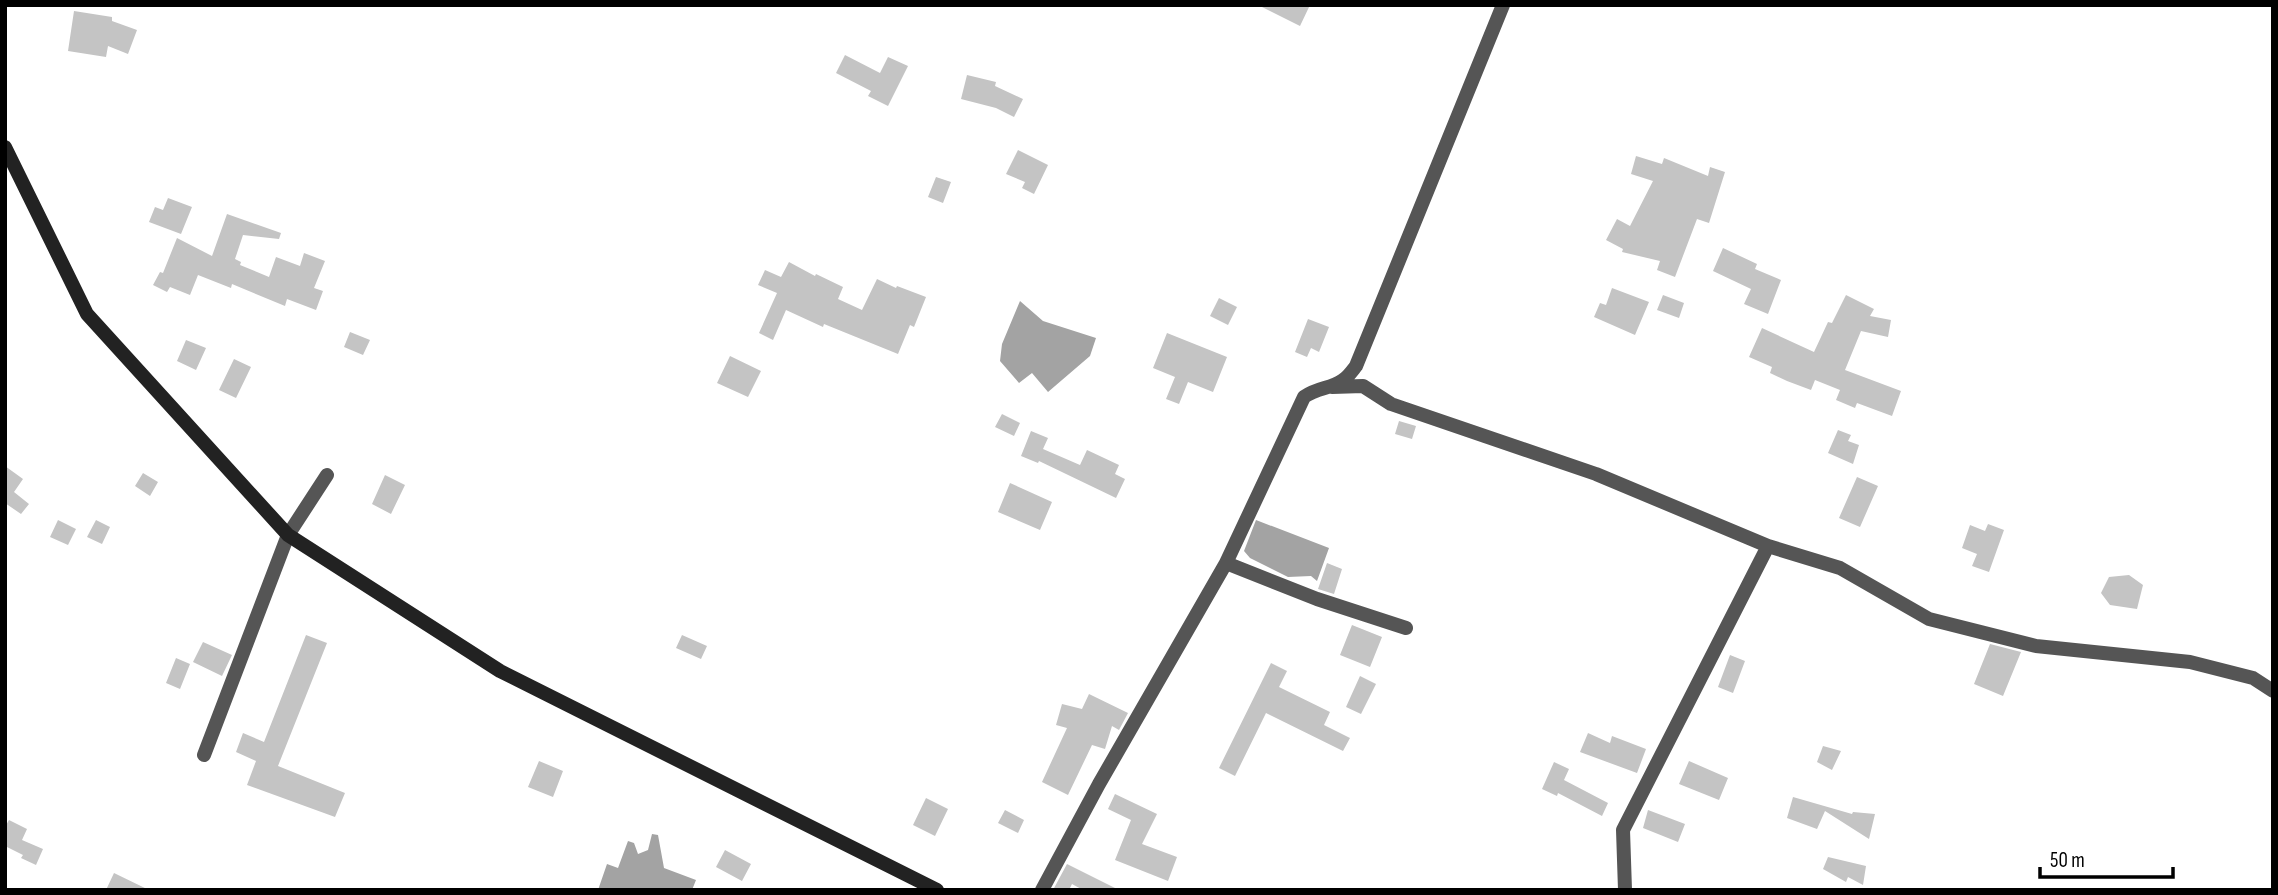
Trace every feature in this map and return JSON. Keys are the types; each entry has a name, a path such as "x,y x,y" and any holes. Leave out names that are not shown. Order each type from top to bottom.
{"main road":[{"path":"5,147 87,314 288,535 500,671 937,890"}],"street":[{"path":"1330,387 1343,380 1356,366 1363,352 1503,5"},
{"path":"1042,890 1099,784 1226,563 1304,397 1315,389 1363,386 1391,404 1596,474 1768,546 1840,568 1929,619 2036,646 2190,662 2253,678 2273,691"},
{"path":"204,755 288,535 327,475"},
{"path":"1625,890 1623,831 1768,546"},
{"path":"1226,563 1317,600 1406,628"}],"shaded area":[{"path":"1020,301 1043,321 1096,338 1090,356 1048,392 1032,373 1019,383 1000,361 1002,344"},
{"path":"1256,520 1329,548 1317,581 1311,576 1288,577 1250,558 1244,551"},
{"path":"652,834 658,835 664,868 696,880 692,890 598,890 607,864 618,868 628,841 634,843 638,854 648,850"}],"building":[{"path":"1258,5 1310,5 1300,26"},
{"path":"74,11 112,17 112,21 137,30 128,54 108,46 106,57 68,51"},
{"path":"845,55 880,73 888,57 908,66 888,106 868,96 871,91 836,73"},
{"path":"967,75 996,82 995,86 1023,99 1014,117 996,108 961,99"},
{"path":"1018,150 1048,165 1034,194 1022,188 1025,182 1006,174"},
{"path":"1636,156 1662,164 1664,158 1708,176 1710,167 1725,172 1709,223 1697,219 1675,277 1657,270 1660,261 1622,252 1623,249 1606,240 1617,219 1630,226 1653,181 1631,174"},
{"path":"936,177 951,182 943,203 928,197"},
{"path":"168,198 192,207 181,234 149,222 155,207 163,210"},
{"path":"227,214 281,233 279,239 243,235 235,259 241,262 240,265 269,277 276,257 300,266 304,253 325,261 314,288 323,291 316,310 287,299 285,306 232,284 231,288 198,275 190,295 170,287 167,292 153,285 160,272 163,273 177,238 212,256"},
{"path":"1723,248 1757,264 1755,269 1781,280 1768,314 1744,304 1751,289 1713,271"},
{"path":"789,262 843,287 838,299 862,310 877,279 926,297 914,327 910,325 898,354 824,324 823,327 786,310 773,340 759,333 777,293 758,285 765,270 781,277"},
{"path":"1612,288 1649,302 1635,335 1594,317 1600,303 1606,305"},
{"path":"1663,295 1684,303 1679,318 1657,310"},
{"path":"1846,295 1874,309 1870,316 1891,320 1888,337 1861,331 1845,370 1901,391 1892,416 1857,403 1855,408 1836,400 1840,390 1815,380 1811,390 1787,381 1770,373 1772,367 1749,357 1762,328 1814,352 1828,322 1832,323"},
{"path":"1219,298 1237,307 1228,325 1210,316"},
{"path":"1308,319 1329,327 1319,352 1311,348 1307,357 1295,352"},
{"path":"350,332 370,340 363,355 344,347"},
{"path":"1167,333 1227,357 1213,392 1188,382 1179,404 1166,399 1175,377 1153,368"},
{"path":"186,340 206,348 196,370 177,361"},
{"path":"730,356 761,371 748,397 717,383"},
{"path":"234,359 251,367 236,398 219,390"},
{"path":"1002,414 1020,423 1014,436 995,427"},
{"path":"1399,421 1416,426 1412,439 1395,434"},
{"path":"1838,430 1851,435 1848,441 1859,445 1853,464 1828,453"},
{"path":"1031,431 1048,438 1043,449 1080,465 1087,450 1119,465 1115,474 1125,479 1116,498 1039,461 1038,463 1021,456"},
{"path":"5,466 23,479 14,492 29,504 21,514 5,503"},
{"path":"143,473 158,482 150,496 135,486"},
{"path":"385,475 405,485 391,514 372,504"},
{"path":"1857,477 1878,486 1860,527 1839,518"},
{"path":"1010,483 1052,502 1040,530 998,512"},
{"path":"58,520 76,529 68,545 50,537"},
{"path":"96,520 110,527 102,544 87,537"},
{"path":"1988,524 2004,530 1989,572 1972,566 1977,554 1962,548 1970,525 1985,531"},
{"path":"1327,563 1342,569 1334,594 1318,589"},
{"path":"2129,575 2143,585 2137,609 2110,605 2101,593 2109,577"},
{"path":"1352,625 1382,637 1370,667 1340,655"},
{"path":"306,635 327,643 278,766 345,793 335,817 247,785 256,761 236,752 243,733 264,742"},
{"path":"682,635 707,646 701,659 676,648"},
{"path":"203,642 232,655 222,676 193,662"},
{"path":"1990,644 2021,652 2003,696 1974,684"},
{"path":"1730,655 1745,661 1733,693 1718,687"},
{"path":"176,658 190,664 180,689 166,683"},
{"path":"1271,663 1287,671 1279,687 1330,712 1324,725 1350,738 1343,751 1266,713 1235,776 1219,768"},
{"path":"1360,676 1376,684 1361,714 1346,707"},
{"path":"1089,694 1128,713 1119,730 1112,726 1105,749 1092,745 1068,795 1042,782 1067,728 1056,725 1062,704 1082,709"},
{"path":"1588,733 1610,743 1612,736 1646,749 1637,773 1580,752"},
{"path":"1823,746 1841,751 1832,770 1817,762"},
{"path":"539,761 563,771 553,797 528,787"},
{"path":"1689,761 1728,778 1719,800 1679,784"},
{"path":"1554,762 1569,769 1564,780 1608,803 1602,816 1558,793 1557,796 1542,789"},
{"path":"1115,794 1157,814 1142,844 1177,857 1168,881 1115,860 1131,820 1108,809"},
{"path":"1793,797 1852,814 1875,814 1869,839 1825,811 1817,829 1787,818"},
{"path":"926,798 948,809 935,836 913,825"},
{"path":"1005,810 1024,820 1018,833 998,823"},
{"path":"1648,810 1685,824 1678,842 1643,828"},
{"path":"9,820 27,829 22,840 43,849 36,865 5,846 5,827"},
{"path":"725,850 751,864 742,881 716,867"},
{"path":"1828,857 1866,866 1863,885 1848,877 1846,882 1823,869"},
{"path":"1067,864 1119,890 1083,890 1072,884 1069,890 1053,890"},
{"path":"114,873 149,890 106,890"}]}
